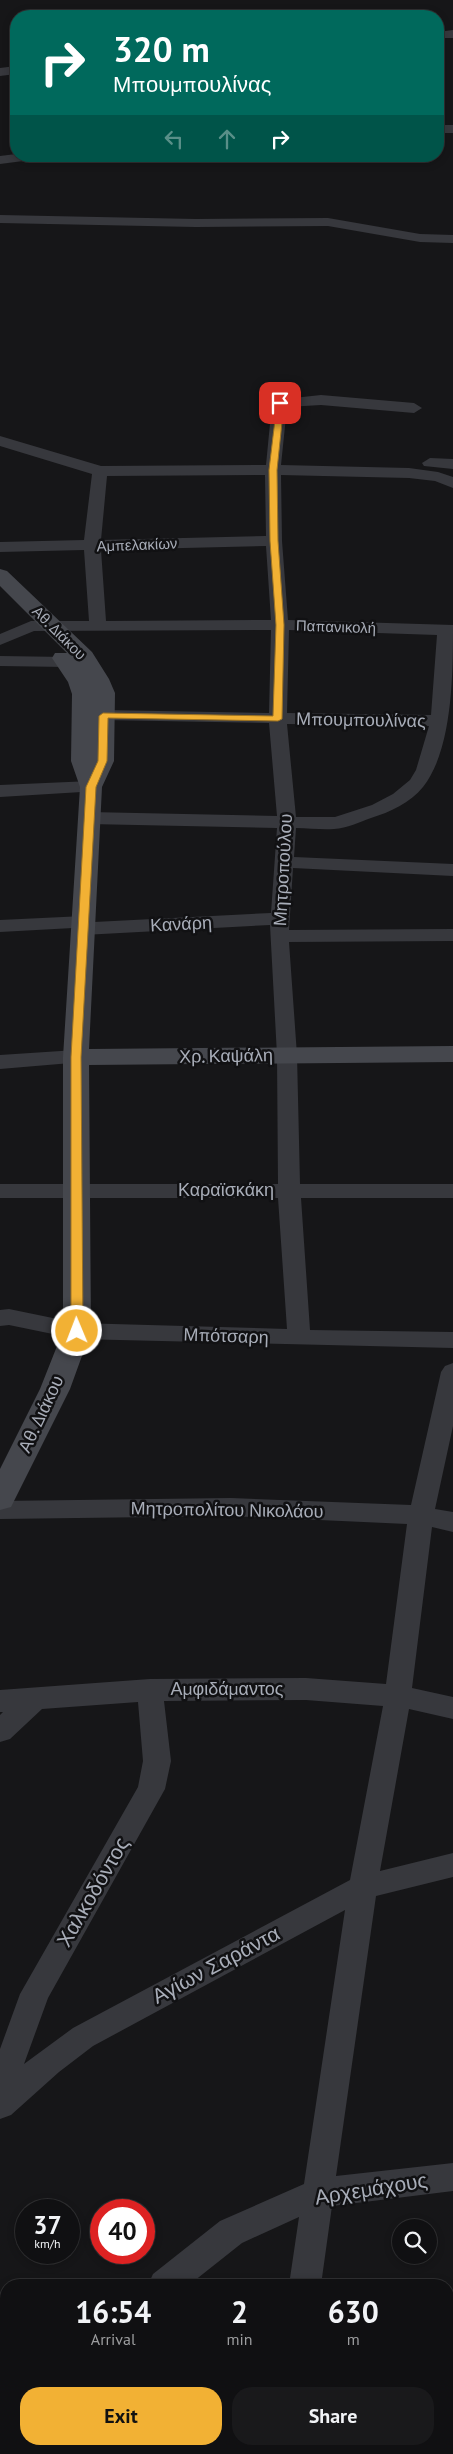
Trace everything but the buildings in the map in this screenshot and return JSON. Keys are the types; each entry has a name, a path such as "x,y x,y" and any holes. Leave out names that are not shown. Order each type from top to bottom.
{"street":[{"path":"0,219 159,222 328,222 420,238 453,239"},
{"name":"Μητροπούλου","path":"299,1338 288,1190 287,1055 279,928 287,822 278,719 280,625 274,541 273,470 280,403 321,400 414,408"},
{"path":"4,443 100,471 273,470 409,473 438,478 453,483"},
{"path":"430,462 453,464"},
{"path":"98,626 92,546 100,471"},
{"name":"Αμπελακίων","path":"0,547 274,541"},
{"name":"Αθ. Διάκου","path":"0,575 84,657 98,679 104,693 102,761 91,787 76,1057 77,1331 55,1389 0,1499"},
{"name":"Αθ. Διάκου","path":"0,596 66,662 79,682 84,694 82,761 91,787"},
{"name":"Παπανικολή","path":"31,626 280,625 449,630"},
{"path":"0,640 31,626"},
{"path":"89,818 335,823 359,817 390,804 417,783 428,762 445,684 449,630"},
{"path":"0,661 66,662"},
{"name":"Μπουμπουλίνας","path":"103,716 438,721"},
{"path":"0,791 91,787"},
{"path":"284,862 453,870"},
{"name":"Κανάρη","path":"0,926 279,928 453,935"},
{"name":"Χρ. Καψάλη","path":"0,1062 76,1057 453,1054"},
{"name":"Καραϊσκάκη","path":"0,1191 76,1189 453,1190"},
{"name":"Μπότσαρη","path":"0,1318 8,1317 77,1331 299,1338 453,1340"},
{"path":"306,2279 363,1887 398,1696 421,1515 453,1372"},
{"name":"Μητροπολίτου Νικολάου","path":"0,1510 231,1507 421,1515 453,1522"},
{"name":"Αμφιδάμαντος","path":"0,1701 150,1690 306,1689 398,1696 453,1708"},
{"name":"Χαλκοδόντος","path":"0,2090 35,1994 151,1789 157,1761 150,1690"},
{"path":"0,1731 34,1700"},
{"name":"Αγίων Σαράντα","path":"0,2105 48,2062 83,2037 363,1887 453,1865"},
{"name":"Αρχεμάχους","path":"172,2279 231,2232 319,2193 453,2177"}],"route":[{"path":"77,1331 76,1057 91,787 102,761 103,716 278,719 280,625 274,541 273,470 280,403"}]}
